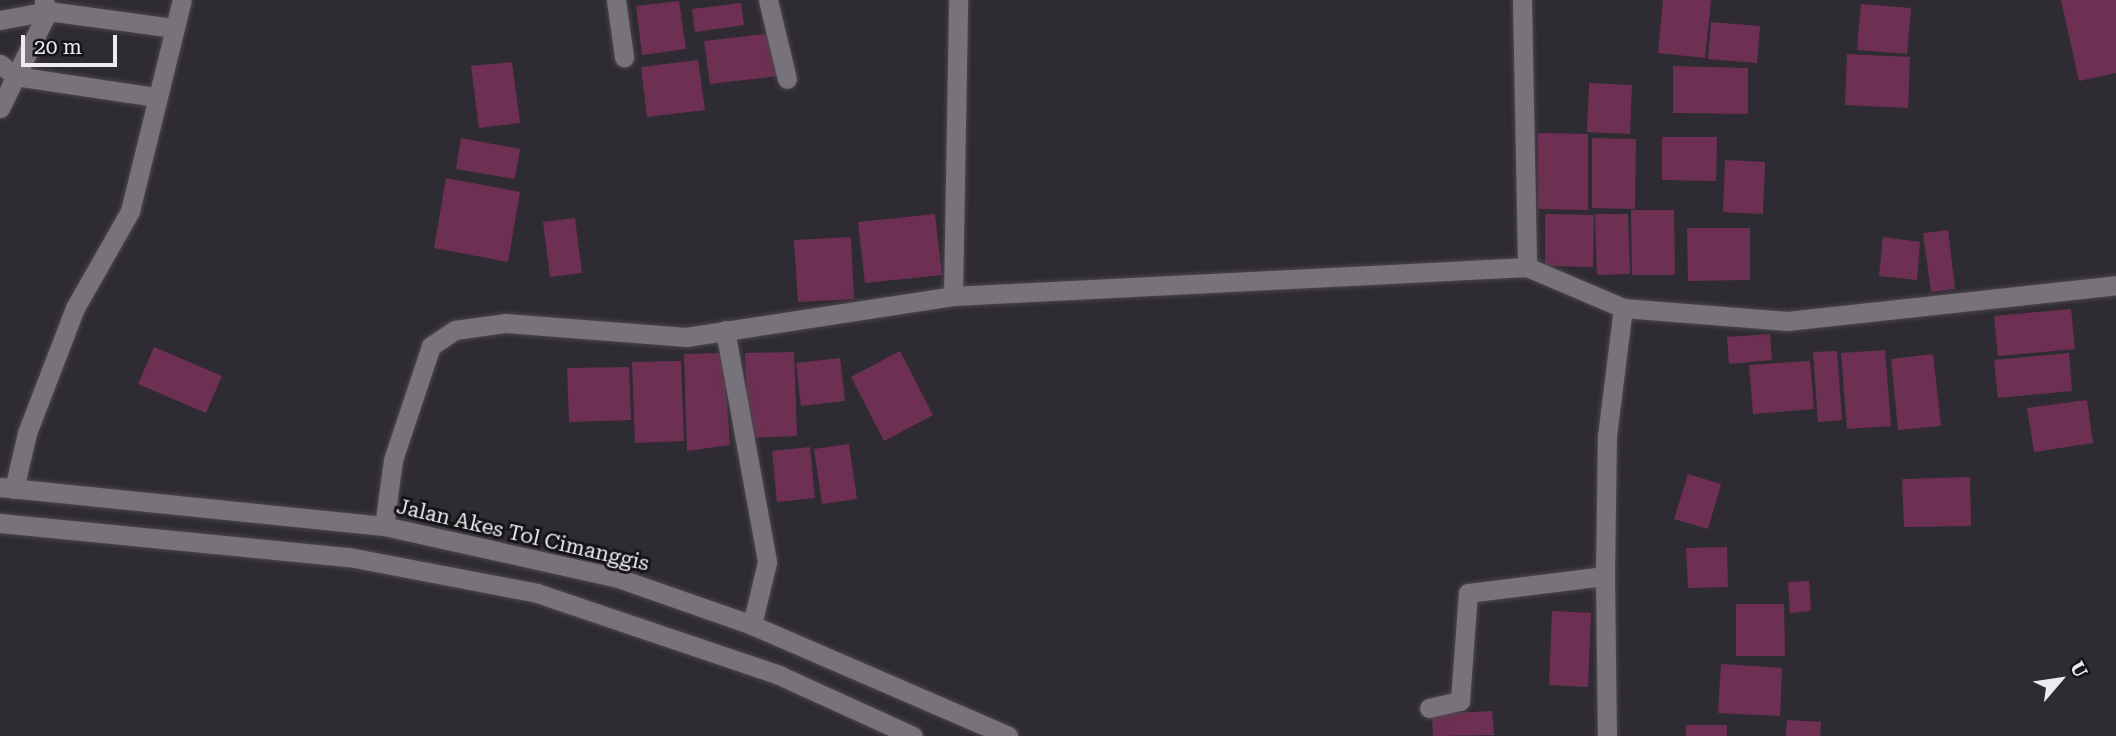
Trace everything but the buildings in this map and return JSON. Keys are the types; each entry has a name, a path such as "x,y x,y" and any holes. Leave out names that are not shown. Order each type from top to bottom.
{"street":[{"path":"7,488 75,308 130,211 181,0"},
{"path":"616,0 624,57"},
{"path":"768,0 787,79"},
{"path":"953,296 958,0"},
{"path":"1522,0 1527,267"},
{"path":"0,20 46,6 173,28"},
{"path":"0,108 7,70 46,6"},
{"path":"7,70 156,97"},
{"path":"384,526 393,460 431,346 455,330 505,323 686,337 953,296 1527,267 1623,308 1787,321 2116,285"},
{"path":"1607,736 1606,436 1623,308"},
{"path":"725,330 767,562 752,625"},
{"name":"Jalan Akes Tol Cimanggis","path":"7,488 384,526 618,578 752,625 1008,736"},
{"path":"0,523 349,557 537,593 779,675 913,736"},
{"path":"1429,709 1460,701 1468,593 1605,576"},
{"path":"779,675 789,643"}]}
